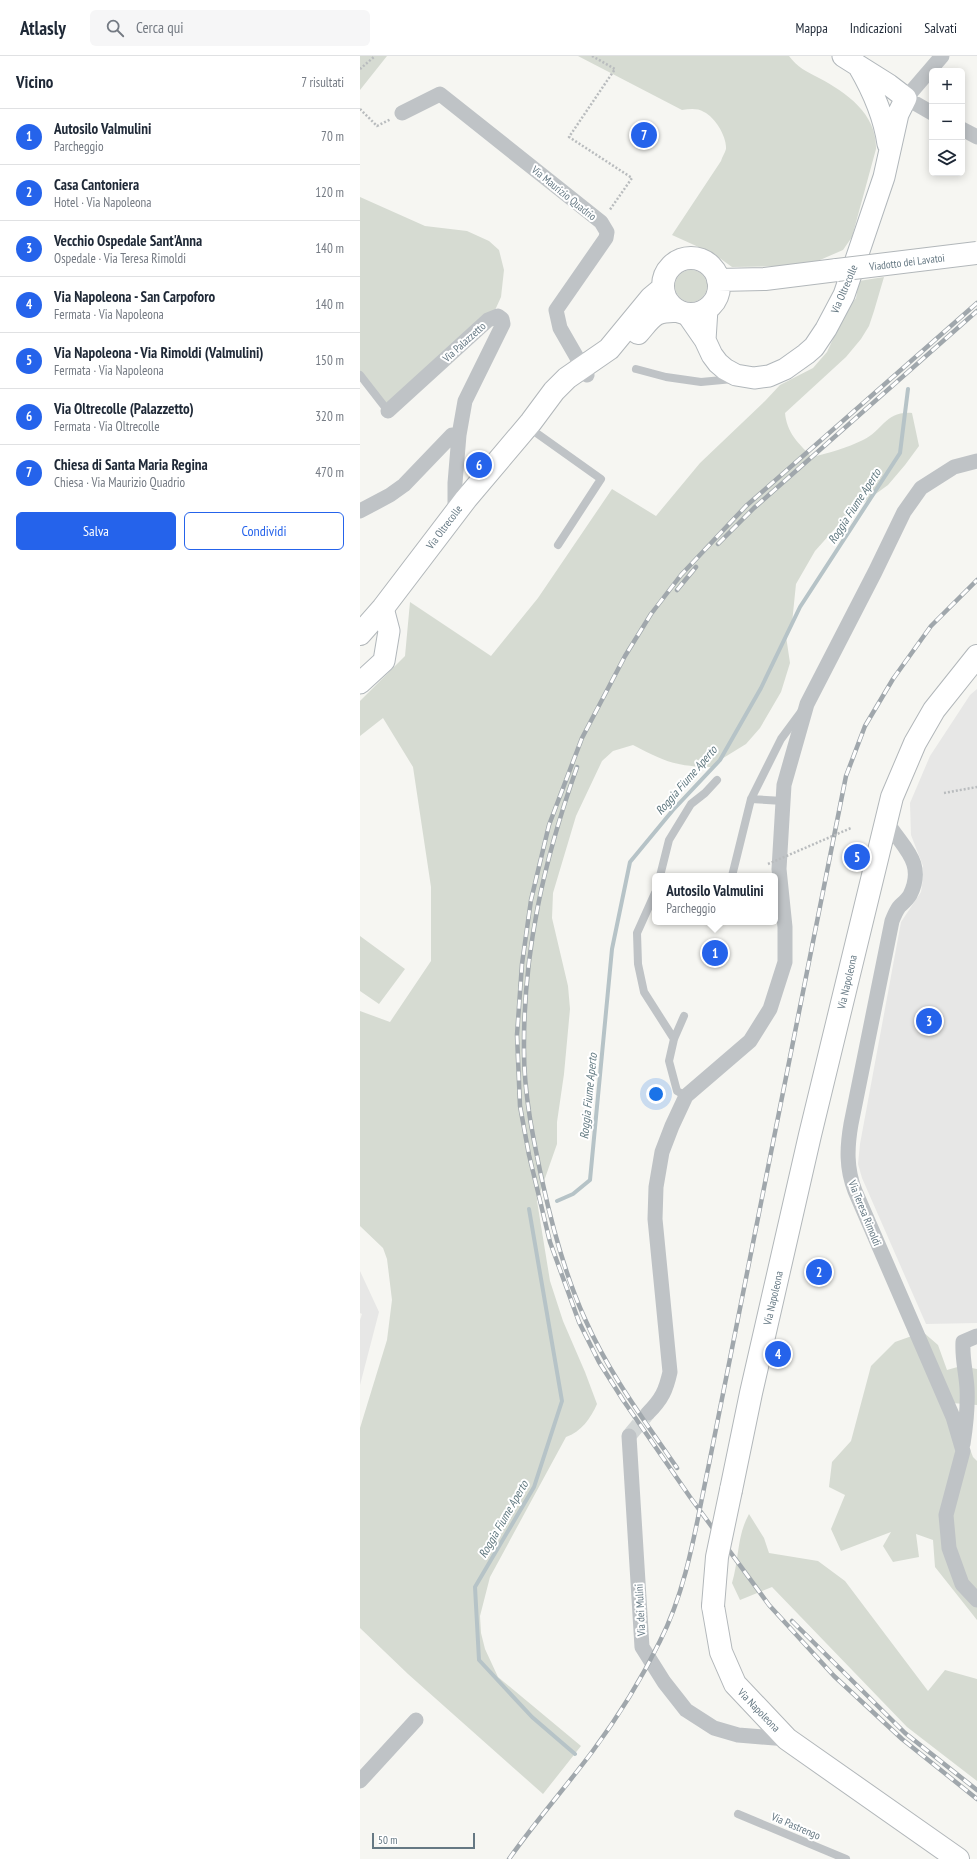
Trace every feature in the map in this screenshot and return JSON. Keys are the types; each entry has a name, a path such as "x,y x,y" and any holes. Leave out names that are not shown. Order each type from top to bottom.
{"main road":[{"name":"Viadotto dei Lavatoi","path":"701,302 765,279 977,253"},
{"path":"687,259 700,260 708,264 701,302 667,300 663,288 665,277 670,268 678,262 687,259"},
{"name":"Via Oltrecolle","path":"585,371 609,349 651,298 663,288"},
{"name":"Via Oltrecolle","path":"360,634 382,608 484,476 529,424 554,391 567,378 614,358 654,314 663,310 701,302"},
{"name":"Via Napoleona","path":"958,1859 787,1739 735,1684 721,1652 713,1606 717,1557 751,1393 810,1135 892,797 915,743 934,710 977,656"}],"street":[{"path":"906,98 942,56"},
{"path":"851,61 889,85 906,98 929,111"},
{"path":"851,61 872,91 882,118 890,156"},
{"name":"Via Maurizio Quadrio","path":"402,113 440,94 600,222 607,232 606,238 556,310 560,328 585,371"},
{"name":"Via Oltrecolle","path":"701,302 705,340 712,355 722,367 736,375 750,378 769,376 797,362 814,347 844,295 884,178 898,114 906,98"},
{"path":"965,131 977,138"},
{"name":"Via Palazzetto","path":"388,411 488,320 498,316 502,319 503,324 465,401 459,435 455,483 455,512"},
{"path":"360,511 390,495 404,485 452,435 459,435"},
{"path":"648,1413 660,1401 667,1387 670,1372 655,1219 656,1187 662,1152 686,1096 750,1041 770,1009 786,962 785,927 779,869 784,785 808,704 904,512 921,488 954,466 977,461"},
{"path":"360,683 384,661 389,632 382,608"},
{"name":"Via Teresa Rimoldi","path":"886,820 891,830 906,847 912,857 916,878 909,897 900,907 892,921 851,1124 848,1141 848,1167 858,1198 953,1417 963,1451"},
{"path":"977,1336 963,1342 962,1359 967,1387 968,1413 963,1451 946,1515 949,1548 962,1584 977,1600"},
{"name":"Via dei Mulini","path":"629,1436 642,1647 664,1682 686,1710 714,1728 738,1735 787,1739"},
{"path":"360,1781 416,1720"}],"lane":[{"path":"636,368 666,377 701,382 750,378"},
{"path":"360,375 388,411"},
{"path":"529,424 601,479 558,545"},
{"path":"733,873 751,799 780,739 808,704"},
{"path":"661,873 669,840 691,804 705,793 717,780"},
{"path":"751,799 783,801"},
{"path":"652,900 637,933 638,964 644,992 674,1039"},
{"path":"684,1016 674,1039 669,1061 677,1091 686,1096"},
{"name":"Via Pastrengo","path":"738,1814 846,1859"}],"path":[{"path":"360,69 375,56"},
{"path":"592,56 615,69 570,137 632,178 600,222"},
{"path":"360,109 377,126 402,113"},
{"path":"944,793 977,787"},
{"path":"768,864 851,828"}],"shaded area":[{"path":"360,56 387,56 360,90"},
{"path":"578,56 789,56 802,69 840,90 866,115 875,137 876,149 852,237 843,250 813,263 790,266 732,267 714,254 672,235 721,161 726,149 726,144 720,128 712,118 704,112 696,109 682,110"},
{"path":"360,197 425,226 467,231 489,241 499,250 504,270 501,297 491,319 386,405 360,380"},
{"path":"688,270 694,270 703,274 707,286 703,298 694,302 688,302 679,298 675,289 675,283 679,274"},
{"path":"884,277 869,326 861,339 846,357 785,413 786,420 794,437 812,457 838,450 863,440 875,432 890,418 903,413 912,413 919,446 888,485 848,514 815,551 796,584 792,623 786,636 790,663 781,692 760,728 746,744 720,760 714,767 681,765 654,756 633,745 613,751 602,761 576,816 553,893 552,918 568,986 570,1009 564,1074 557,1122 557,1144 537,1201 550,1281 563,1321 597,1404 585,1424 576,1432 566,1437 490,1577 480,1616 481,1633 485,1649 498,1677 581,1746 543,1794 408,1674 360,1628 360,1428 387,1340 392,1300 387,1259 383,1248 360,1226 360,1011 390,1022 431,961 431,887 413,767 383,718 360,736 360,701 405,656 410,602 491,656 538,598 612,489 656,516 700,463 780,385 813,368 827,352 846,311 856,298 859,281"},
{"path":"977,689 977,1323 926,1324 862,1178 858,1164 860,1144 901,922 921,892 923,866 911,835 910,803 930,756 970,695"},
{"path":"360,936 405,969 379,1004 360,991"},
{"path":"360,1271 379,1312 360,1385 360,1320 362,1314 360,1313"},
{"path":"923,1332 938,1345 947,1370 961,1366 977,1369 977,1405 952,1403 973,1457 977,1461 977,1620 935,1567 933,1540 916,1534 919,1557 893,1562 883,1546 891,1532 841,1551 831,1529 845,1495 829,1487 832,1462 851,1441 871,1366 895,1342"},
{"path":"749,1514 764,1538 769,1553 818,1561 845,1581 928,1691 945,1670 977,1679 977,1781 907,1727 772,1587 740,1600 732,1583 742,1530"}],"waterway":[{"name":"Roggia Fiume Aperto","path":"557,1201 573,1194 590,1180 612,949 630,862 673,810 720,760 761,688 800,607 900,453 908,389"},
{"name":"Roggia Fiume Aperto","path":"529,1209 562,1401 534,1487 475,1587 479,1660 532,1717 575,1754"}],"tunnel":[{"path":"629,1436 648,1413"}],"railway":[{"path":"977,303 746,506 681,575 651,614 625,656 582,738 549,825 531,900 522,964 517,1035 520,1106 529,1155 550,1242 579,1322 599,1362 623,1400 690,1497 769,1605 834,1676 902,1739 977,1799"},
{"path":"718,544 754,508 977,311"},
{"path":"677,590 696,567"},
{"path":"509,1859 592,1752 620,1712 653,1656 678,1599 695,1532 846,776 865,726 893,679 931,626 977,580"},
{"path":"577,767 565,802 545,872 527,978 524,1067 530,1116 550,1215 565,1268 585,1319 604,1358 639,1414 677,1468"},
{"path":"792,1621 905,1733 977,1790"}],"place":[{"name":"Chiesa di Santa Maria Regina","path":"644,135"},
{"name":"Via Oltrecolle (Palazzetto)","path":"479,465"},
{"name":"Via Napoleona - Via Rimoldi (Valmulini)","path":"857,857"},
{"name":"Autosilo Valmulini","path":"715,953"},
{"name":"Vecchio Ospedale Sant'Anna","path":"929,1021"},
{"name":"Casa Cantoniera","path":"819,1272"},
{"name":"Via Napoleona - San Carpoforo","path":"778,1354"}]}
